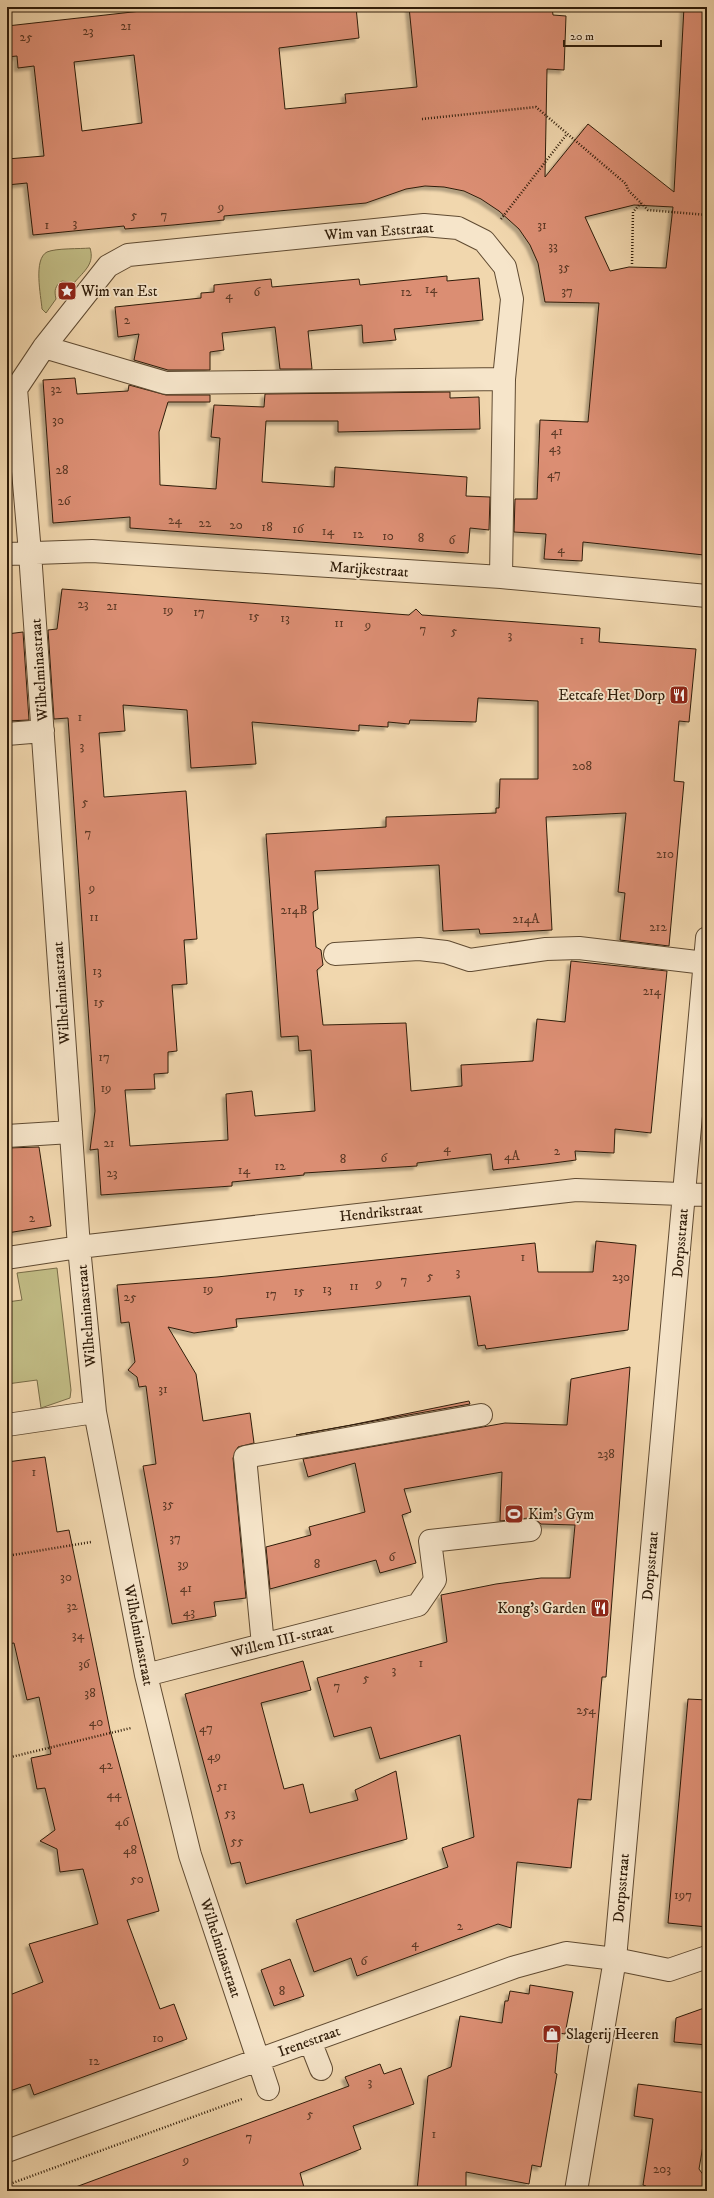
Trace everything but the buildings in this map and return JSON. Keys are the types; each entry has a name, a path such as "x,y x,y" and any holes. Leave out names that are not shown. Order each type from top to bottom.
{"street":[{"name":"Wim van Eststraat","path":"11,389 108,266 128,254 424,225 458,228 484,241 505,267 512,299 504,379 500,578"},
{"path":"44,347 166,383 504,379"},
{"path":"11,389 30,553"},
{"name":"Marijkestraat","path":"7,554 92,551 500,578 707,596"},
{"name":"Wilhelminastraat","path":"30,553 79,1247 95,1412 146,1675 190,1855 257,2060 268,2089"},
{"path":"7,734 43,731"},
{"name":"Dorpsstraat","path":"576,2191 615,1959 707,938"},
{"path":"335,954 419,949 446,952 470,960 546,949 579,948 705,963"},
{"path":"7,1136 71,1132"},
{"name":"Hendrikstraat","path":"7,1258 79,1247 576,1190 707,1195"},
{"path":"7,1425 95,1412"},
{"path":"263,1645 245,1457 481,1415"},
{"name":"Willem III-straat","path":"146,1675 418,1605 436,1580 430,1541 530,1530"},
{"name":"Irenestraat","path":"7,2151 515,1967 566,1953 615,1959 668,1970 707,1957"},
{"path":"310,2041 321,2070"}],"path":[{"path":"422,119 536,107 626,184 628,190 648,210 707,215"},
{"path":"484,241 567,134"},
{"path":"632,264 633,212 641,203"},
{"path":"7,1556 119,1537"},
{"path":"7,1758 157,1722"},
{"path":"7,2185 268,2089"}],"shaded area":[{"path":"90,248 91,259 88,267 74,283 62,281 56,287 56,299 46,313 42,309 39,287 40,262 43,256 47,252 56,250"},
{"path":"57,1268 71,1390 70,1398 41,1408 37,1380 7,1384 7,1302 22,1300 17,1273"}],"place":[{"name":"Wim van Est","path":"67,291"},
{"name":"Eetcafe Het Dorp","path":"679,695"},
{"name":"Kim's Gym","path":"514,1514"},
{"name":"Kong's Garden","path":"600,1608"},
{"name":"Slagerij Heeren","path":"552,2034"}]}
